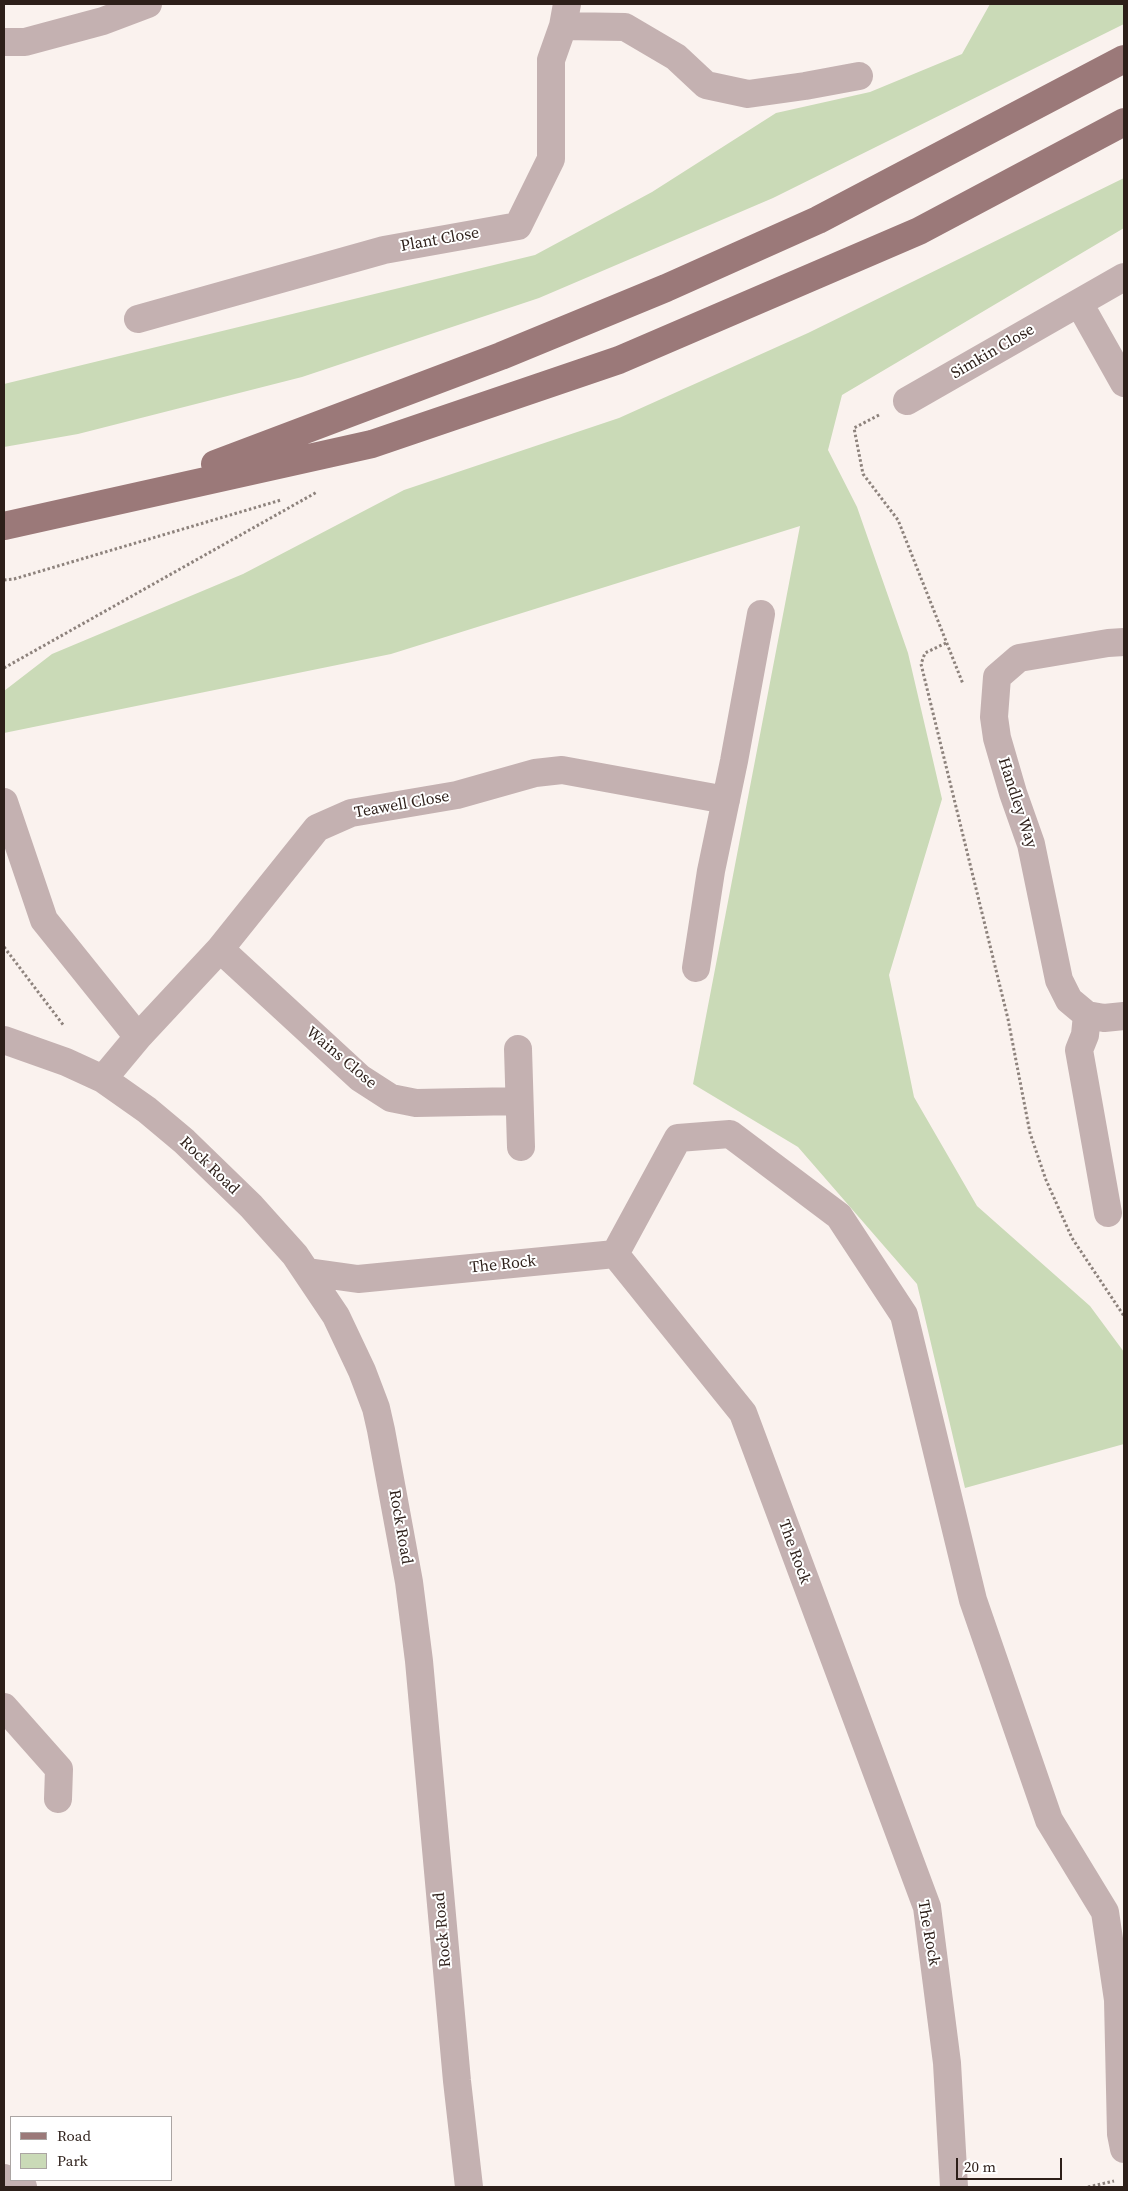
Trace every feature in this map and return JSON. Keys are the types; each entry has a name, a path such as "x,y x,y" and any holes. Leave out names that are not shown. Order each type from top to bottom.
{"main road":[{"path":"124,498 501,356 666,288 818,220 1124,59"},
{"path":"4,526 372,444 619,360 919,231 1124,122"}],"street":[{"path":"4,42 25,42 103,22 148,4"},
{"path":"565,15 625,27 676,56 706,85 748,94 858,76"},
{"name":"Plant Close","path":"138,319 384,250 518,226 551,159 551,60 565,15"},
{"name":"Simkin Close","path":"907,401 1124,277"},
{"path":"1079,303 1124,383"},
{"path":"696,968 711,871 734,761 761,614"},
{"name":"Handley Way","path":"1087,1015 1069,1000 1059,980 1031,844 1012,793 997,738 994,717 997,677 1019,658 1124,642"},
{"name":"Teawell Close","path":"103,1080 138,1037 220,949 317,828 351,813 457,795 536,773 562,770 726,800"},
{"path":"4,802 38,910 138,1037"},
{"name":"Wains Close","path":"220,949 360,1078 391,1098 416,1104 519,1101"},
{"path":"1108,1213 1079,1050 1085,1035 1087,1015 1104,1018 1124,1016"},
{"name":"Rock Road","path":"4,1040 66,1062 103,1080 147,1110 206,1161 281,1239 308,1272 346,1334 376,1408 404,1551 418,1661 454,2053 469,2187"},
{"path":"518,1049 521,1147"},
{"path":"614,1254 678,1138 730,1134 839,1216 904,1315 973,1600 1049,1820 1106,1912 1118,2000 1121,2134 1124,2149"},
{"name":"The Rock","path":"308,1272 358,1279 614,1254 743,1413 926,1907 947,2063 954,2187"},
{"path":"4,1707 59,1769 58,1798"},
{"path":"10,2181 23,2187"}],"path":[{"path":"907,401 854,428 862,474 898,520 968,698 994,717"},
{"path":"4,668 318,491"},
{"path":"946,643 925,653 921,664 1008,1020 1030,1132 1046,1180 1072,1238 1124,1316"},
{"path":"4,947 68,1031"},
{"path":"1088,2187 1115,2180"}],"green space":[{"path":"990,4 1124,4 1124,24 773,198 539,298 302,377 78,434 4,447 4,384 535,255 652,192 776,113 870,92 962,54"},
{"path":"1124,178 1124,228 842,395 828,450 857,507 908,653 942,799 889,975 914,1097 977,1206 1090,1306 1124,1352 1124,1444 965,1488 917,1284 798,1147 693,1084 800,526 391,654 4,733 4,691 52,654 243,574 404,490 619,418 808,333"}]}
